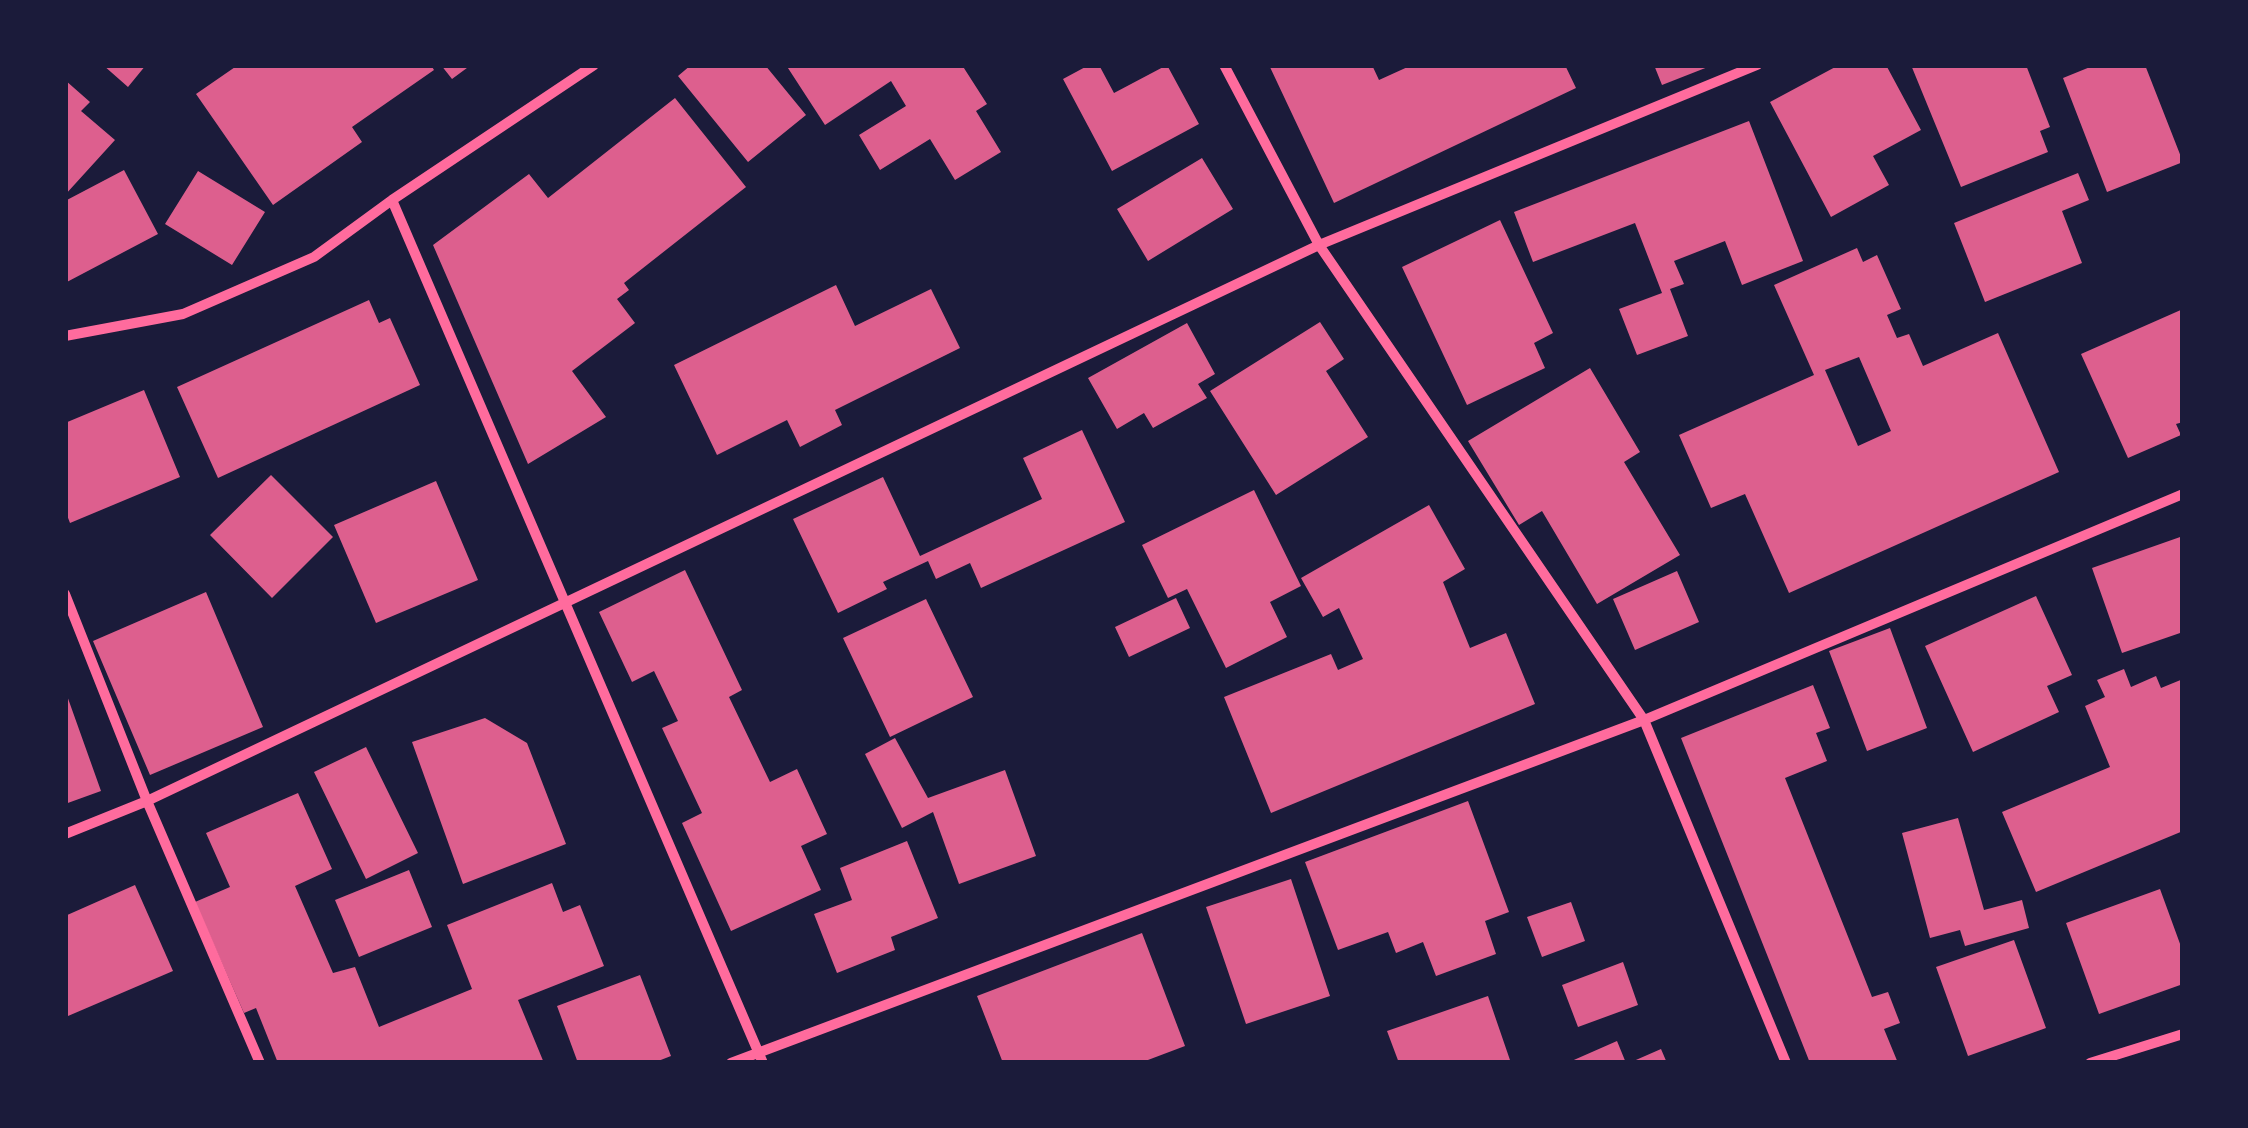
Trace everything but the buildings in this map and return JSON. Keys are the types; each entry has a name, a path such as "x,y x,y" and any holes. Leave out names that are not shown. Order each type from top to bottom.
{"street":[{"path":"65,336 183,314 314,257 594,65"},
{"path":"1224,65 1318,245 1644,720 1786,1063"},
{"path":"65,834 147,800 564,604 1318,245 1757,65"},
{"path":"392,200 760,1058"},
{"path":"732,1063 760,1058 1644,720 2183,494"},
{"path":"65,594 147,800 260,1063"},
{"path":"2090,1063 2183,1034"}]}
